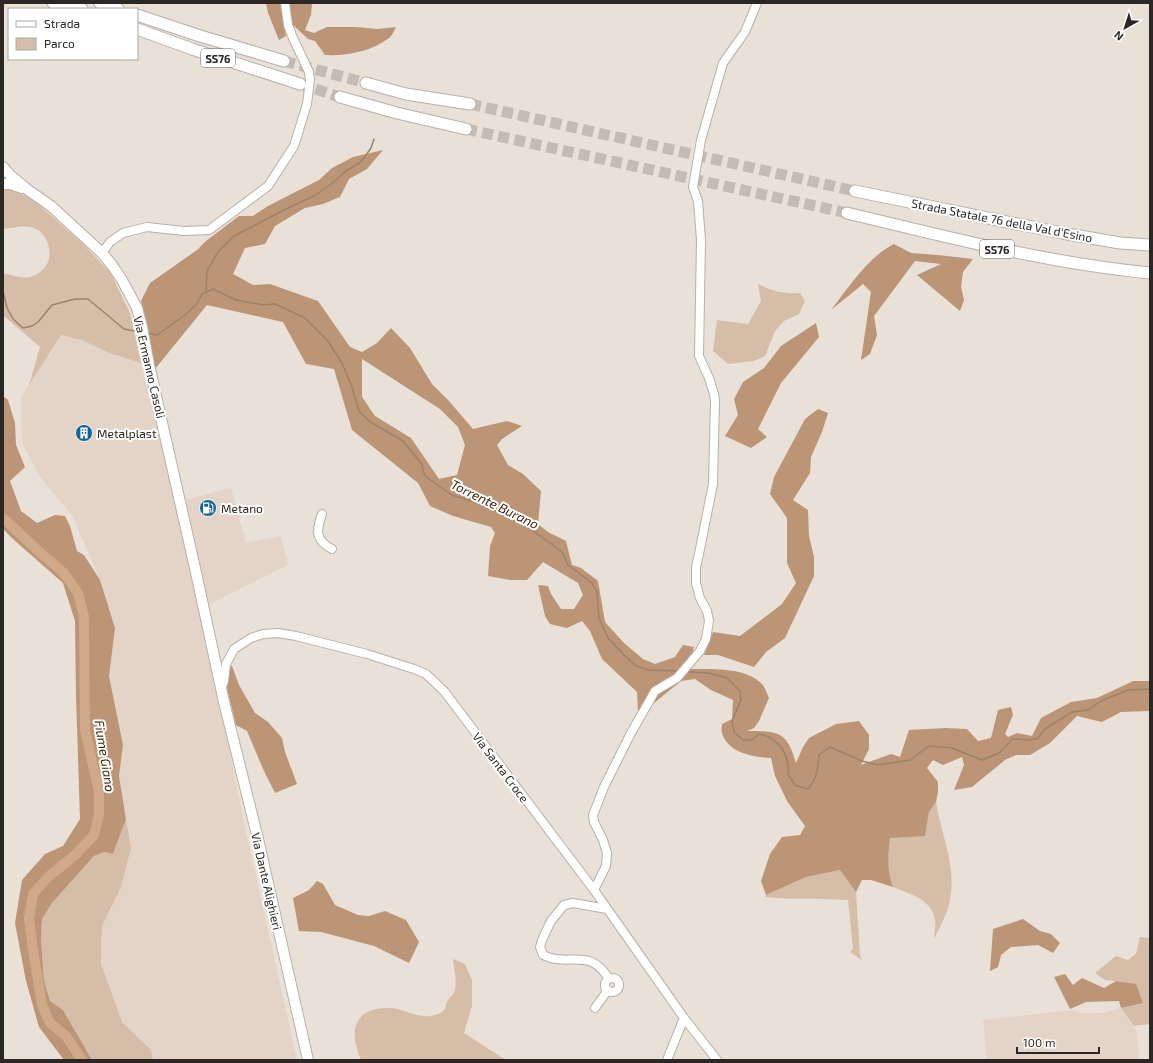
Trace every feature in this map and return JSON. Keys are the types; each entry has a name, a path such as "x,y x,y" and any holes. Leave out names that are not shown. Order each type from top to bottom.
{"highway":[{"path":"53,3 66,8"},
{"path":"66,3 79,8"},
{"path":"102,3 115,8"},
{"name":"SS76","path":"138,15 284,61"},
{"name":"SS76","path":"138,29 192,49 300,84"},
{"path":"366,83 406,94 470,104"},
{"path":"340,97 397,113 466,129"},
{"name":"Strada Statale 76 della Val d'Esino","path":"855,191 1062,233 1120,243 1150,245"},
{"name":"SS76","path":"846,213 989,248 1083,265 1150,273"}],"main road":[{"name":"Via Ermanno Casoli","path":"3,167 28,190 52,206 102,253 112,265 136,308 142,327 224,702"},
{"name":"Via Ermanno Casoli","path":"3,184 11,184 28,190"},
{"name":"Via Dante Alighieri","path":"224,702 258,839 308,1060"}],"street":[{"path":"102,253 110,242 122,233 147,227 184,231 209,230 268,186 294,146 307,104 310,80 309,72 288,25 285,3"},
{"path":"594,890 606,866 607,853 603,840 594,822 593,815 604,787 631,733 655,691 677,678 700,652 706,639 709,622 707,611 700,598 696,583 696,567 713,484 715,413 714,394 709,378 699,356 701,240 698,201 693,187 701,140 723,63 745,32 757,3"},
{"path":"322,514 317,526 320,540 332,550"},
{"name":"Via Santa Croce","path":"221,690 226,664 234,649 252,638 263,634 278,633 296,636 367,654 426,674 444,691 594,890 684,1018 718,1060"},
{"path":"595,1008 608,990 606,984 609,979 606,973 593,963 582,958 560,960 548,957 543,955 540,947 551,921 564,905 573,903 607,909"},
{"path":"667,1060 684,1018"},
{"path":"681,1027 690,1026"}],"shaded area":[{"path":"266,3 312,3 311,15 305,30 314,33 327,27 378,29 396,27 390,37 374,47 350,54 325,55 315,41 308,39 290,22 283,22 286,36 279,40 268,13"},
{"path":"383,150 367,169 349,179 340,197 323,204 305,208 275,226 265,244 245,248 233,274 253,285 270,284 318,301 350,347 362,352 377,343 391,328 410,348 432,384 473,429 507,421 522,426 502,439 497,445 508,465 523,474 541,491 538,524 548,532 566,541 572,565 581,568 598,581 605,622 624,643 643,659 655,664 675,657 683,645 694,647 691,659 691,669 728,670 747,674 755,678 763,685 769,698 759,721 754,728 747,731 766,732 780,735 789,744 796,763 809,738 836,724 859,721 869,735 869,749 861,765 891,754 900,757 909,730 945,728 967,729 978,741 991,738 998,710 1011,707 1013,715 1005,734 1008,737 1017,733 1032,736 1041,718 1071,702 1097,698 1133,681 1150,681 1150,711 1121,712 1102,722 1077,716 1050,743 1030,755 1016,755 1005,760 972,787 954,790 964,765 962,757 943,765 933,760 927,768 938,782 938,792 936,802 929,812 925,836 890,838 888,863 893,887 871,880 862,880 856,892 840,870 806,877 766,895 761,881 770,854 782,837 800,835 805,826 787,801 775,776 771,758 742,753 725,740 722,732 722,724 732,719 733,700 711,690 695,679 681,681 648,708 638,711 637,692 602,659 590,631 582,621 567,628 550,624 545,616 538,585 548,586 551,594 561,609 574,609 583,595 578,583 543,562 527,580 510,580 488,576 490,546 495,533 491,527 453,516 430,506 418,483 352,430 334,369 306,364 283,322 207,305 155,369 147,323 141,301 150,283 197,250 206,241 239,216 253,216 268,206 319,180 332,168 353,157","holes":["362,359 440,409 458,427 465,445 457,475 439,479 411,438 375,416 362,397"]},
{"path":"894,244 911,253 973,259 963,272 961,287 964,300 960,311 917,275 941,264 915,261 874,316 877,335 870,354 861,360 871,292 863,284 831,310 868,264 885,249"},
{"path":"816,323 819,337 781,383 758,429 767,437 751,448 725,436 738,415 734,399 743,382 764,368 781,346"},
{"path":"60,335 82,340 109,353 141,363 194,575 243,818 297,1060 153,1060 151,1050 122,1022 101,963 102,926 121,887 131,848 119,776 123,745 109,676 115,628 100,580 72,515 40,477 22,442 21,397"},
{"path":"3,396 8,400 15,423 16,445 25,467 10,481 21,511 37,523 55,515 65,516 70,526 77,551 84,555 100,580 115,628 109,676 123,745 119,776 126,819 113,854 104,852 94,856 52,903 42,919 41,939 44,980 50,1001 63,1010 92,1060 64,1060 39,1027 26,981 15,923 22,880 45,854 63,846 80,819 75,621 63,583 3,529"},
{"path":"818,409 828,413 822,432 811,457 810,473 793,500 808,510 809,536 814,557 814,576 785,638 766,652 754,667 718,655 704,655 713,632 740,636 782,604 796,583 787,563 787,518 770,494 774,477 805,419"},
{"path":"231,488 246,543 281,536 288,565 208,605 185,500"},
{"path":"232,666 239,685 255,713 268,722 282,738 285,752 297,784 275,793 247,731 236,725 222,668"},
{"path":"317,881 323,884 335,905 358,915 369,916 385,911 406,920 419,942 409,963 374,946 321,932 299,931 293,898 309,890"},
{"path":"1023,919 1040,931 1051,934 1060,943 1053,953 1038,945 1011,947 1001,955 998,967 990,971 993,929"},
{"path":"1065,974 1073,985 1082,978 1104,988 1116,981 1136,984 1143,1003 1121,1008 1119,1001 1086,1002 1070,1009 1054,977"},
{"path":"1121,1008 1137,1032 1139,1060 987,1060 983,1020 1072,1010 1081,1013 1102,1013"}],"green space":[{"path":"3,190 11,190 24,195 38,204 81,242 110,272 130,313 141,363 109,353 82,340 61,335 29,385 40,347 4,316 3,273 24,278 30,277 46,266 50,255 44,235 36,229 24,227 3,229"},
{"path":"758,284 778,292 800,293 805,301 799,314 784,321 775,331 765,356 754,361 728,364 713,351 717,320 748,324 761,301"},
{"path":"936,802 951,867 952,880 948,908 944,920 934,939 935,922 930,907 919,898 893,887 888,857 890,837 925,835 929,812"},
{"path":"126,819 131,848 121,887 102,926 101,963 122,1022 151,1050 153,1060 92,1060 63,1010 50,1001 44,980 41,939 42,919 52,903 94,856 104,852 113,854"},
{"path":"840,870 856,892 860,955 862,960 850,952 853,949 848,900 765,897 766,895 806,877"},
{"path":"1140,937 1150,938 1150,1024 1134,1026 1121,1008 1143,1003 1125,982 1105,980 1095,973 1116,956 1128,960 1136,954"},
{"path":"453,959 465,964 472,980 472,1006 464,1033 506,1060 361,1060 357,1050 355,1031 357,1023 362,1016 368,1011 390,1008 426,1016 441,1013 445,1009 447,1001 453,994 456,986"}],"waterway":[{"path":"206,292 207,271 218,252 234,236 314,196 330,185 346,171 361,162 371,148 374,139"},
{"name":"Torrente Burano","path":"147,333 157,335 185,315 196,305 202,294 213,289 236,300 263,305 275,304 305,318 328,341 342,363 352,387 359,411 369,421 403,441 421,463 425,476 452,495 478,503 529,528 562,552 568,565 592,583 597,592 599,618 608,638 624,655 636,666 649,670 679,671"},
{"name":"Torrente Burano","path":"3,291 7,308 13,319 23,328 32,326 38,322 52,305 75,299 88,299 124,329 140,332"},
{"name":"Fiume Giano","path":"3,518 64,573 78,593 84,617 85,730 99,792 99,815 94,835 74,856 48,877 33,894 29,918 42,1005 50,1023 66,1036 82,1060"},
{"name":"Torrente Burano","path":"687,672 709,673 727,678 740,691 741,700 732,721 734,732 743,740 752,740 759,734 772,739 785,754 788,774 795,785 808,789 815,777 819,755 830,747 862,761 878,765 910,760 929,746 952,748 982,760 999,753 1013,739 1037,739 1045,729 1072,712 1088,710 1101,701 1128,690 1150,689"}],"tunnel":[{"path":"284,61 366,83"},
{"path":"300,84 340,97"},
{"path":"470,104 855,191"},
{"path":"466,129 847,213"}],"place":[{"name":"Metalplast","path":"84,433"},
{"name":"Metano","path":"208,508"}]}
